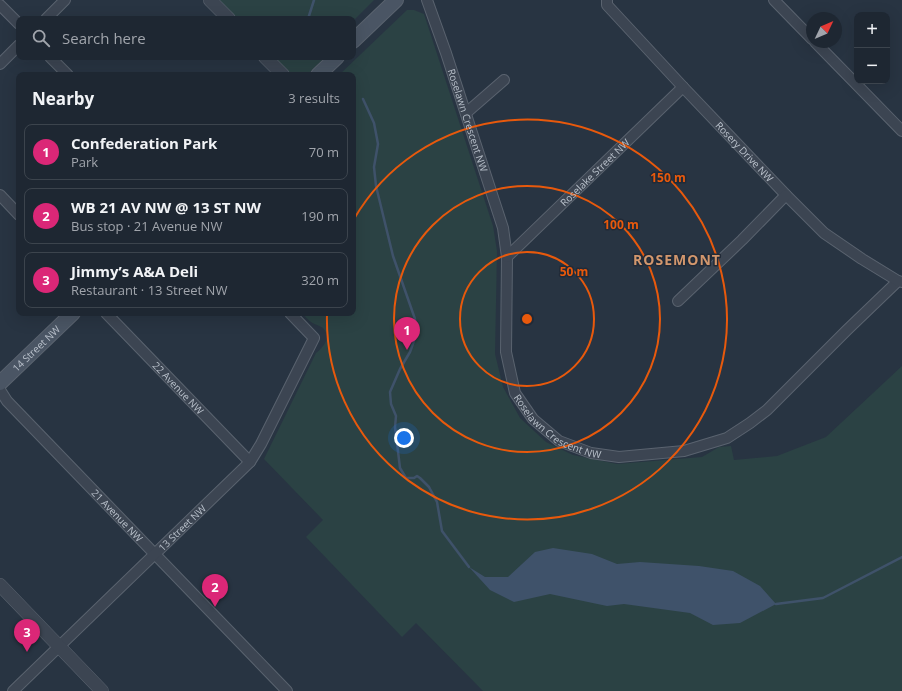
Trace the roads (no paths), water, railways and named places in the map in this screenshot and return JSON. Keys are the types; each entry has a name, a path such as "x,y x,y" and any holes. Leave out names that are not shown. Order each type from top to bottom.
{"main road":[{"path":"356,38 396,0"},
{"path":"321,72 334,60"},
{"name":"14 Street NW","path":"0,383 70,316"}],"street":[{"path":"49,16 65,0"},
{"path":"210,0 226,16"},
{"name":"Roselawn Crescent NW","path":"427,0 446,53 503,228 506,257 506,352 515,393 533,419 559,441 590,453 619,457 684,451 727,438 767,410 847,330 900,282"},
{"name":"Rosery Drive NW","path":"607,0 607,5 683,87 786,196 824,233 862,259 900,282"},
{"path":"774,0 806,33"},
{"path":"0,5 16,21"},
{"path":"0,64 16,48"},
{"path":"821,48 902,131"},
{"path":"53,60 65,72"},
{"path":"268,60 280,72"},
{"path":"466,113 504,80"},
{"name":"Roselake Street NW","path":"506,257 683,87"},
{"path":"0,195 16,212"},
{"path":"678,301 786,196"},
{"name":"22 Avenue NW","path":"109,316 250,462"},
{"name":"13 Street NW","path":"13,691 250,462 261,444 314,338 293,316"},
{"name":"21 Avenue NW","path":"0,390 7,401 287,691"},
{"path":"0,585 102,691"}],"water":[{"path":"553,548 592,554 617,564 640,562 699,566 733,571 760,586 776,604 740,623 713,625 690,613 624,604 607,606 550,594 514,602 490,590 469,567 485,577 508,577 535,552"}],"waterway":[{"path":"309,16 314,0"},
{"path":"363,99 374,123 378,144 374,167 376,186 393,256 415,319 416,335 410,352 400,369 390,392 391,404 396,416 395,427 400,468 406,478 414,478 417,476 429,487 437,502 442,531 469,567"},
{"path":"776,604 823,598 902,557"}],"place":[{"name":"Confederation Park","path":"407,350"},
{"name":"WB 21 AV NW @ 13 ST NW","path":"215,607"},
{"name":"Jimmy’s A&A Deli","path":"27,652"}],"district":[{"name":"ROSEMONT","path":"677,259"}]}
